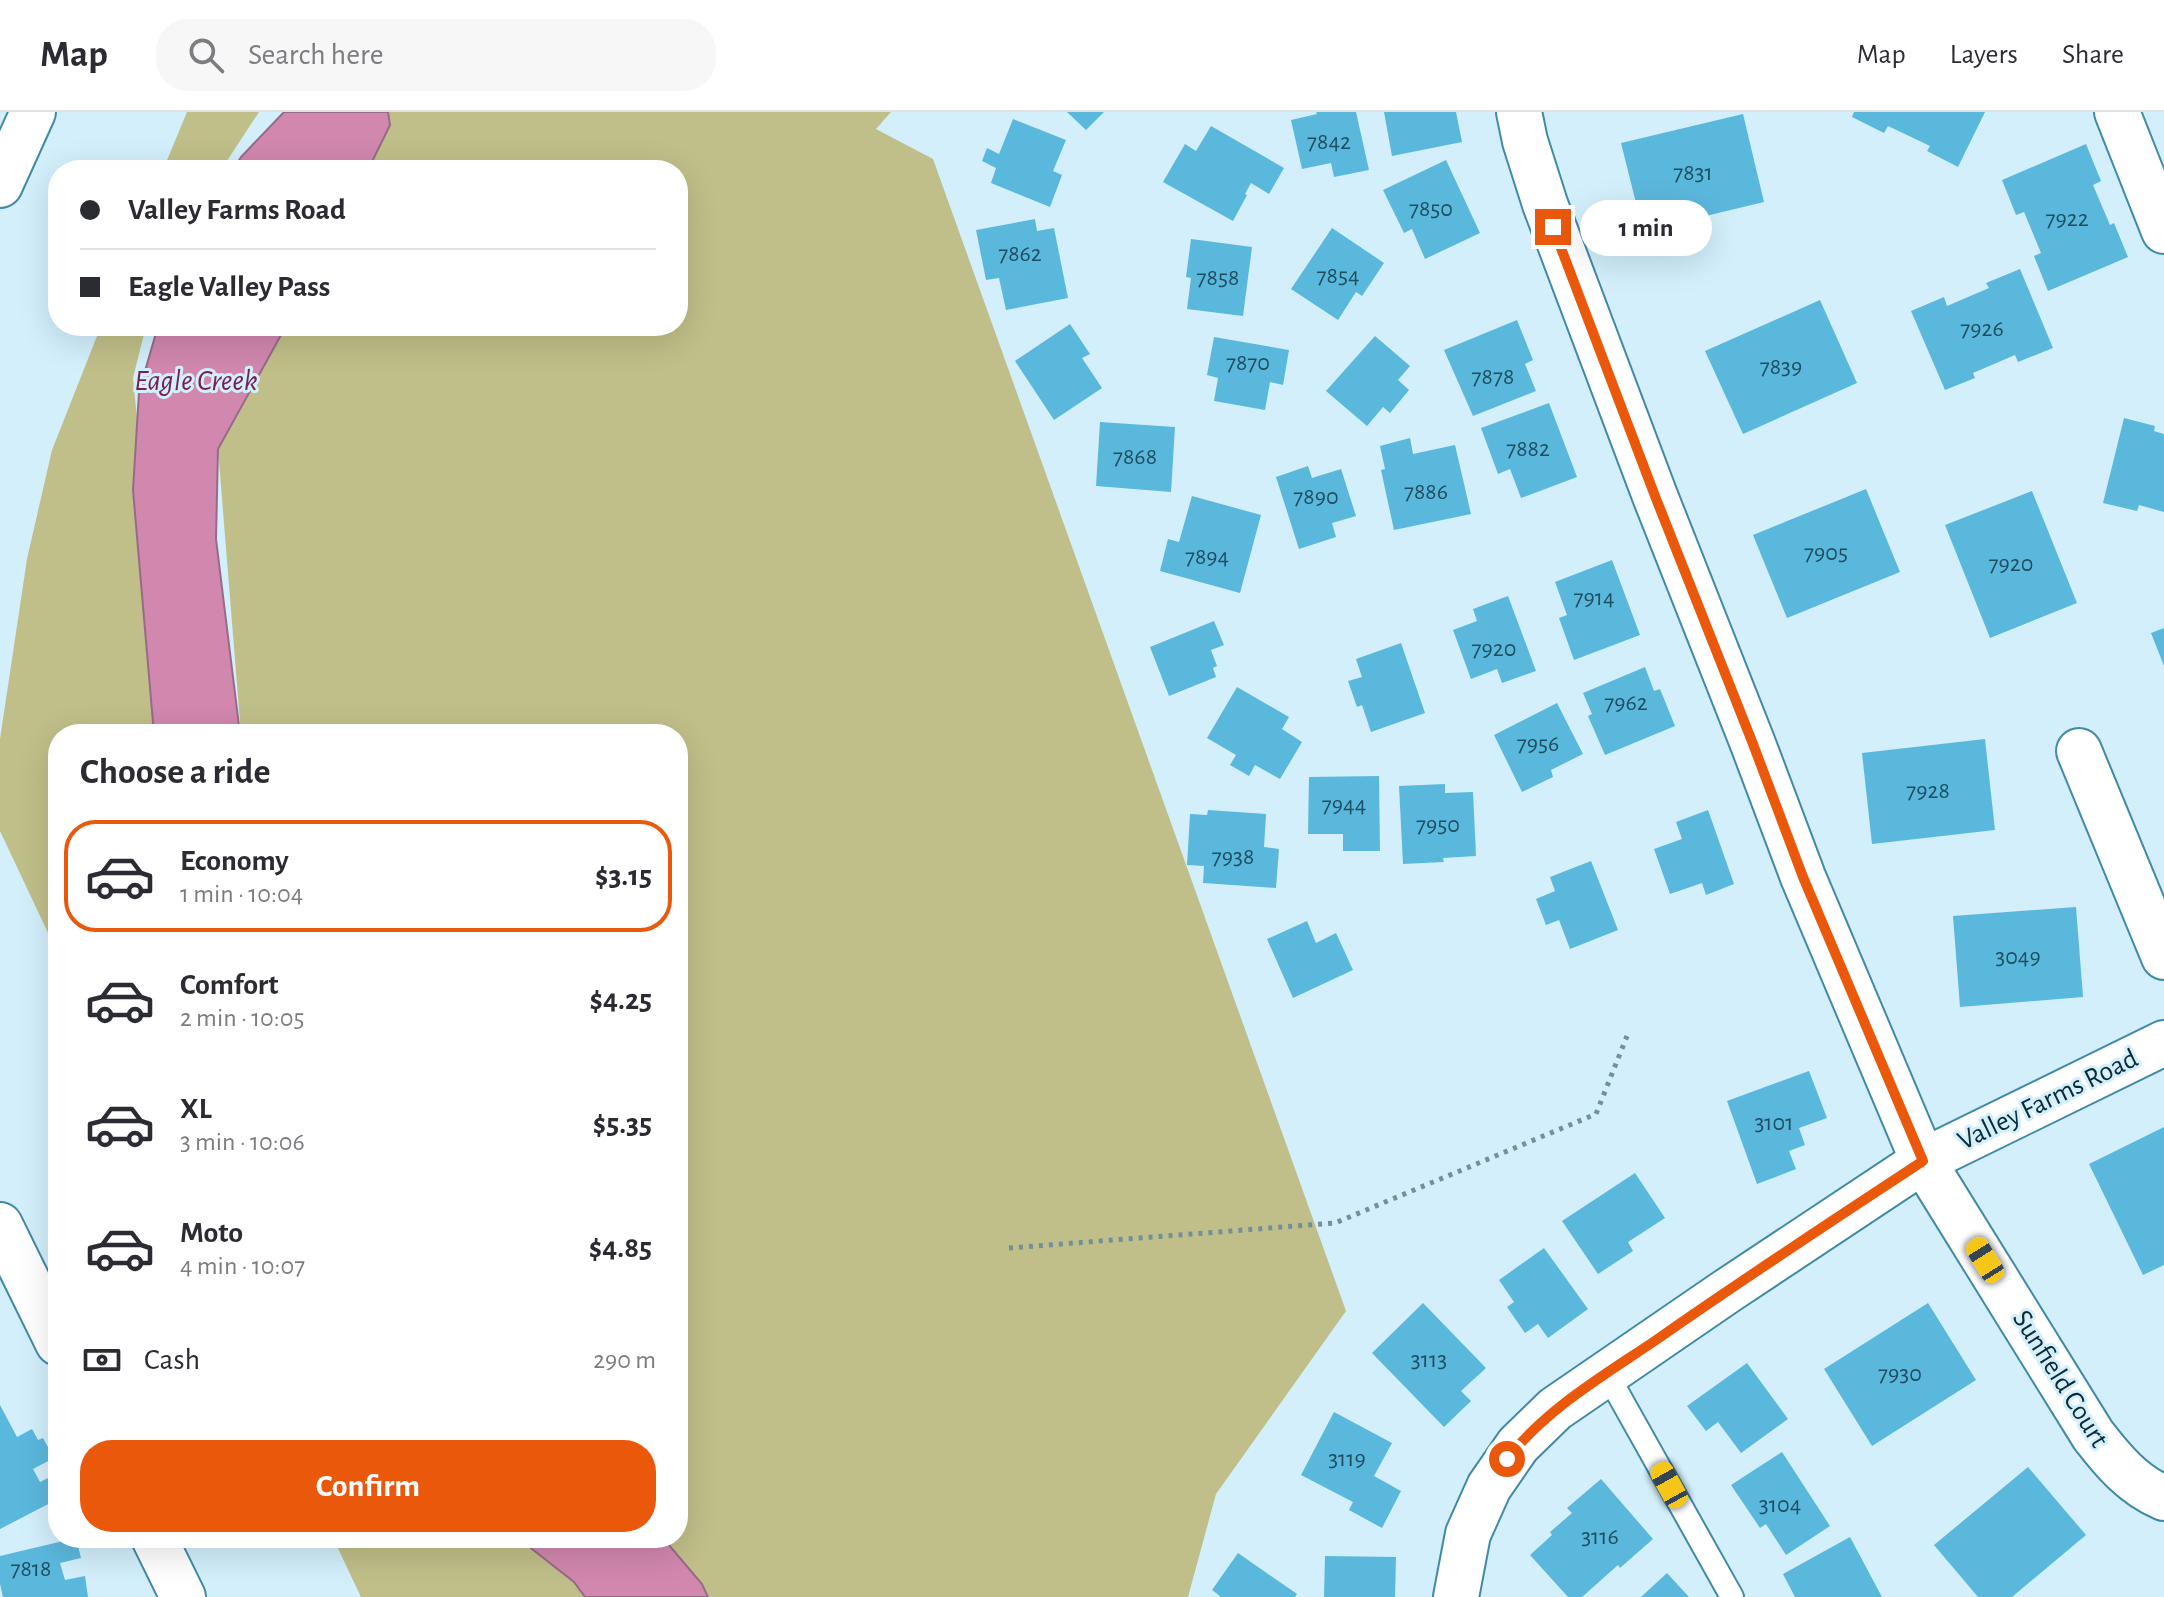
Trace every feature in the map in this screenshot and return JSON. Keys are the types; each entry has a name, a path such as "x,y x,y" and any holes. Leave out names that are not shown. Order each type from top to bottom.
{"street":[{"path":"0,185 33,112"},
{"name":"Sunfield Court","path":"1519,112 1545,204 1655,496 1803,877 1923,1161 2093,1435 2127,1475 2164,1498"},
{"path":"2117,112 2164,231"},
{"path":"2079,751 2164,957"},
{"name":"Valley Farms Road","path":"1456,1597 1468,1534 1481,1502 1518,1445 1541,1422 1727,1291 1923,1161 2164,1043"},
{"path":"0,1225 48,1323"},
{"path":"159,1548 183,1597"}],"lane":[{"path":"1607,1374 1732,1597"}],"path":[{"path":"1009,1248 1335,1223 1596,1114 1627,1036"}],"shaded area":[{"path":"187,112 259,112 228,160 167,160"},
{"path":"388,112 891,112 876,129 933,159 1346,1311 1216,1494 1188,1597 708,1597 702,1584 671,1548 688,1548 688,724 240,724 218,449 277,336 688,336 688,160 373,160 390,125"},
{"path":"97,336 144,336 133,378 137,418 133,490 153,724 48,724 48,933 0,831 0,739 27,559 52,450"},
{"path":"338,1548 531,1548 574,1582 585,1597 361,1597"}],"water":[{"path":"284,112 388,112 390,125 373,160 239,160"},
{"name":"Eagle Creek","path":"155,336 280,336 218,449 216,539 239,724 153,724 133,490 139,392"},
{"path":"531,1548 671,1548 702,1584 708,1597 585,1597 574,1582"}],"building":[{"path":"1067,112 1104,112 1086,130"},
{"path":"1316,112 1356,112 1369,170 1334,177 1331,163 1302,169 1291,120"},
{"path":"1384,112 1456,112 1462,142 1392,156"},
{"path":"1854,112 1985,112 1958,167 1927,151 1930,146 1888,126 1884,133 1852,117"},
{"path":"1743,114 1764,202 1643,231 1621,143"},
{"path":"1013,119 1066,140 1053,171 1062,175 1050,207 991,183 996,168 982,161 987,148 999,154"},
{"path":"1211,126 1284,168 1269,194 1251,183 1233,221 1163,182 1185,144 1196,151"},
{"path":"2086,144 2101,181 2093,185 2128,257 2048,291 2034,256 2041,253 2024,212 2016,215 2002,180"},
{"path":"1446,160 1480,233 1425,259 1412,229 1404,233 1383,190"},
{"path":"1035,219 1037,231 1054,228 1068,298 1006,310 999,278 986,280 976,230"},
{"path":"1332,228 1384,263 1362,296 1356,292 1338,320 1291,289"},
{"path":"1191,239 1252,247 1243,316 1187,309 1191,278 1186,277"},
{"path":"2020,269 2053,348 2018,362 2015,355 1973,373 1975,378 1945,390 1911,311 1944,297 1947,306 1989,288 1986,283"},
{"path":"1820,300 1857,383 1743,434 1705,351"},
{"path":"1517,320 1533,360 1525,364 1536,391 1473,416 1444,350"},
{"path":"1070,324 1090,354 1082,358 1102,388 1054,420 1015,361"},
{"path":"1375,336 1410,366 1398,380 1409,390 1390,413 1383,407 1367,426 1326,391"},
{"path":"1214,337 1289,350 1283,385 1270,382 1265,410 1214,401 1218,378 1207,375"},
{"path":"1549,403 1577,477 1521,498 1510,469 1498,474 1481,428"},
{"path":"2124,418 2155,426 2154,431 2164,434 2164,512 2139,505 2137,511 2103,503"},
{"path":"1100,422 1175,427 1171,492 1096,486"},
{"path":"1410,438 1413,454 1455,445 1471,514 1394,530 1381,470 1385,469 1380,446"},
{"path":"1308,466 1312,478 1341,469 1356,516 1332,523 1336,537 1299,549 1276,477"},
{"path":"1866,489 1900,572 1787,618 1753,535"},
{"path":"2032,491 2077,603 1990,638 1945,525"},
{"path":"1192,496 1261,515 1240,593 1160,571 1168,539 1179,542"},
{"path":"1612,560 1640,635 1574,660 1559,618 1567,615 1555,582"},
{"path":"1508,596 1536,671 1502,683 1497,669 1471,679 1453,630 1477,621 1473,609"},
{"path":"1214,621 1224,645 1211,650 1217,666 1213,668 1216,677 1169,696 1150,647"},
{"path":"2164,628 2164,666 2151,633"},
{"path":"1401,643 1425,713 1371,732 1362,705 1357,707 1348,681 1362,677 1356,659"},
{"path":"1645,667 1654,691 1660,689 1675,726 1605,755 1588,716 1592,714 1583,693"},
{"path":"1237,687 1289,717 1282,729 1302,742 1280,779 1255,765 1249,776 1230,765 1236,755 1207,738"},
{"path":"1557,703 1583,754 1551,770 1553,777 1522,792 1494,735"},
{"path":"1985,739 1995,830 1872,844 1862,753"},
{"path":"1379,776 1380,851 1343,851 1343,834 1308,834 1309,777"},
{"path":"1445,784 1445,793 1473,792 1476,856 1443,858 1444,862 1403,864 1399,786"},
{"path":"1208,810 1266,814 1264,847 1279,849 1276,888 1203,883 1204,866 1187,865 1190,814 1207,815"},
{"path":"1708,810 1734,884 1706,895 1702,883 1670,894 1654,849 1682,839 1676,822"},
{"path":"1591,861 1618,930 1570,949 1559,920 1546,925 1536,899 1555,891 1550,877"},
{"path":"2076,907 2083,997 1960,1007 1953,916"},
{"path":"1307,921 1316,943 1336,933 1353,970 1293,998 1267,939"},
{"path":"1809,1071 1827,1118 1799,1128 1805,1145 1789,1151 1796,1169 1757,1184 1727,1101"},
{"path":"2164,1127 2164,1265 2143,1275 2089,1164"},
{"path":"1635,1173 1665,1218 1628,1242 1633,1251 1598,1274 1562,1221"},
{"path":"1544,1248 1588,1309 1548,1338 1538,1324 1525,1333 1507,1307 1514,1302 1499,1280"},
{"path":"1423,1303 1486,1368 1461,1391 1471,1401 1444,1427 1372,1353"},
{"path":"1928,1303 1976,1380 1872,1446 1824,1369"},
{"path":"1747,1363 1788,1419 1741,1453 1718,1422 1706,1431 1687,1406"},
{"path":"0,1405 17,1437 32,1429 38,1440 43,1438 48,1447 48,1461 33,1469 40,1482 48,1478 48,1504 0,1529"},
{"path":"1334,1412 1392,1443 1374,1476 1401,1491 1382,1528 1349,1510 1353,1502 1301,1475"},
{"path":"1782,1452 1830,1526 1786,1555 1766,1524 1760,1528 1731,1485"},
{"path":"2028,1467 2086,1535 2012,1597 1978,1597 1934,1545"},
{"path":"1601,1479 1653,1539 1582,1597 1568,1597 1530,1555 1572,1513 1567,1508"},
{"path":"1850,1537 1882,1597 1795,1597 1783,1574"},
{"path":"48,1545 48,1548 78,1548 81,1558 60,1563 65,1580 85,1576 88,1597 3,1597 0,1556"},
{"path":"1238,1553 1297,1594 1295,1597 1219,1597 1212,1590"},
{"path":"1325,1556 1396,1557 1395,1597 1324,1597"},
{"path":"1667,1573 1689,1597 1641,1597"}],"route":[{"path":"1507,1459 1555,1409 1923,1161 1803,877 1553,227"}]}
